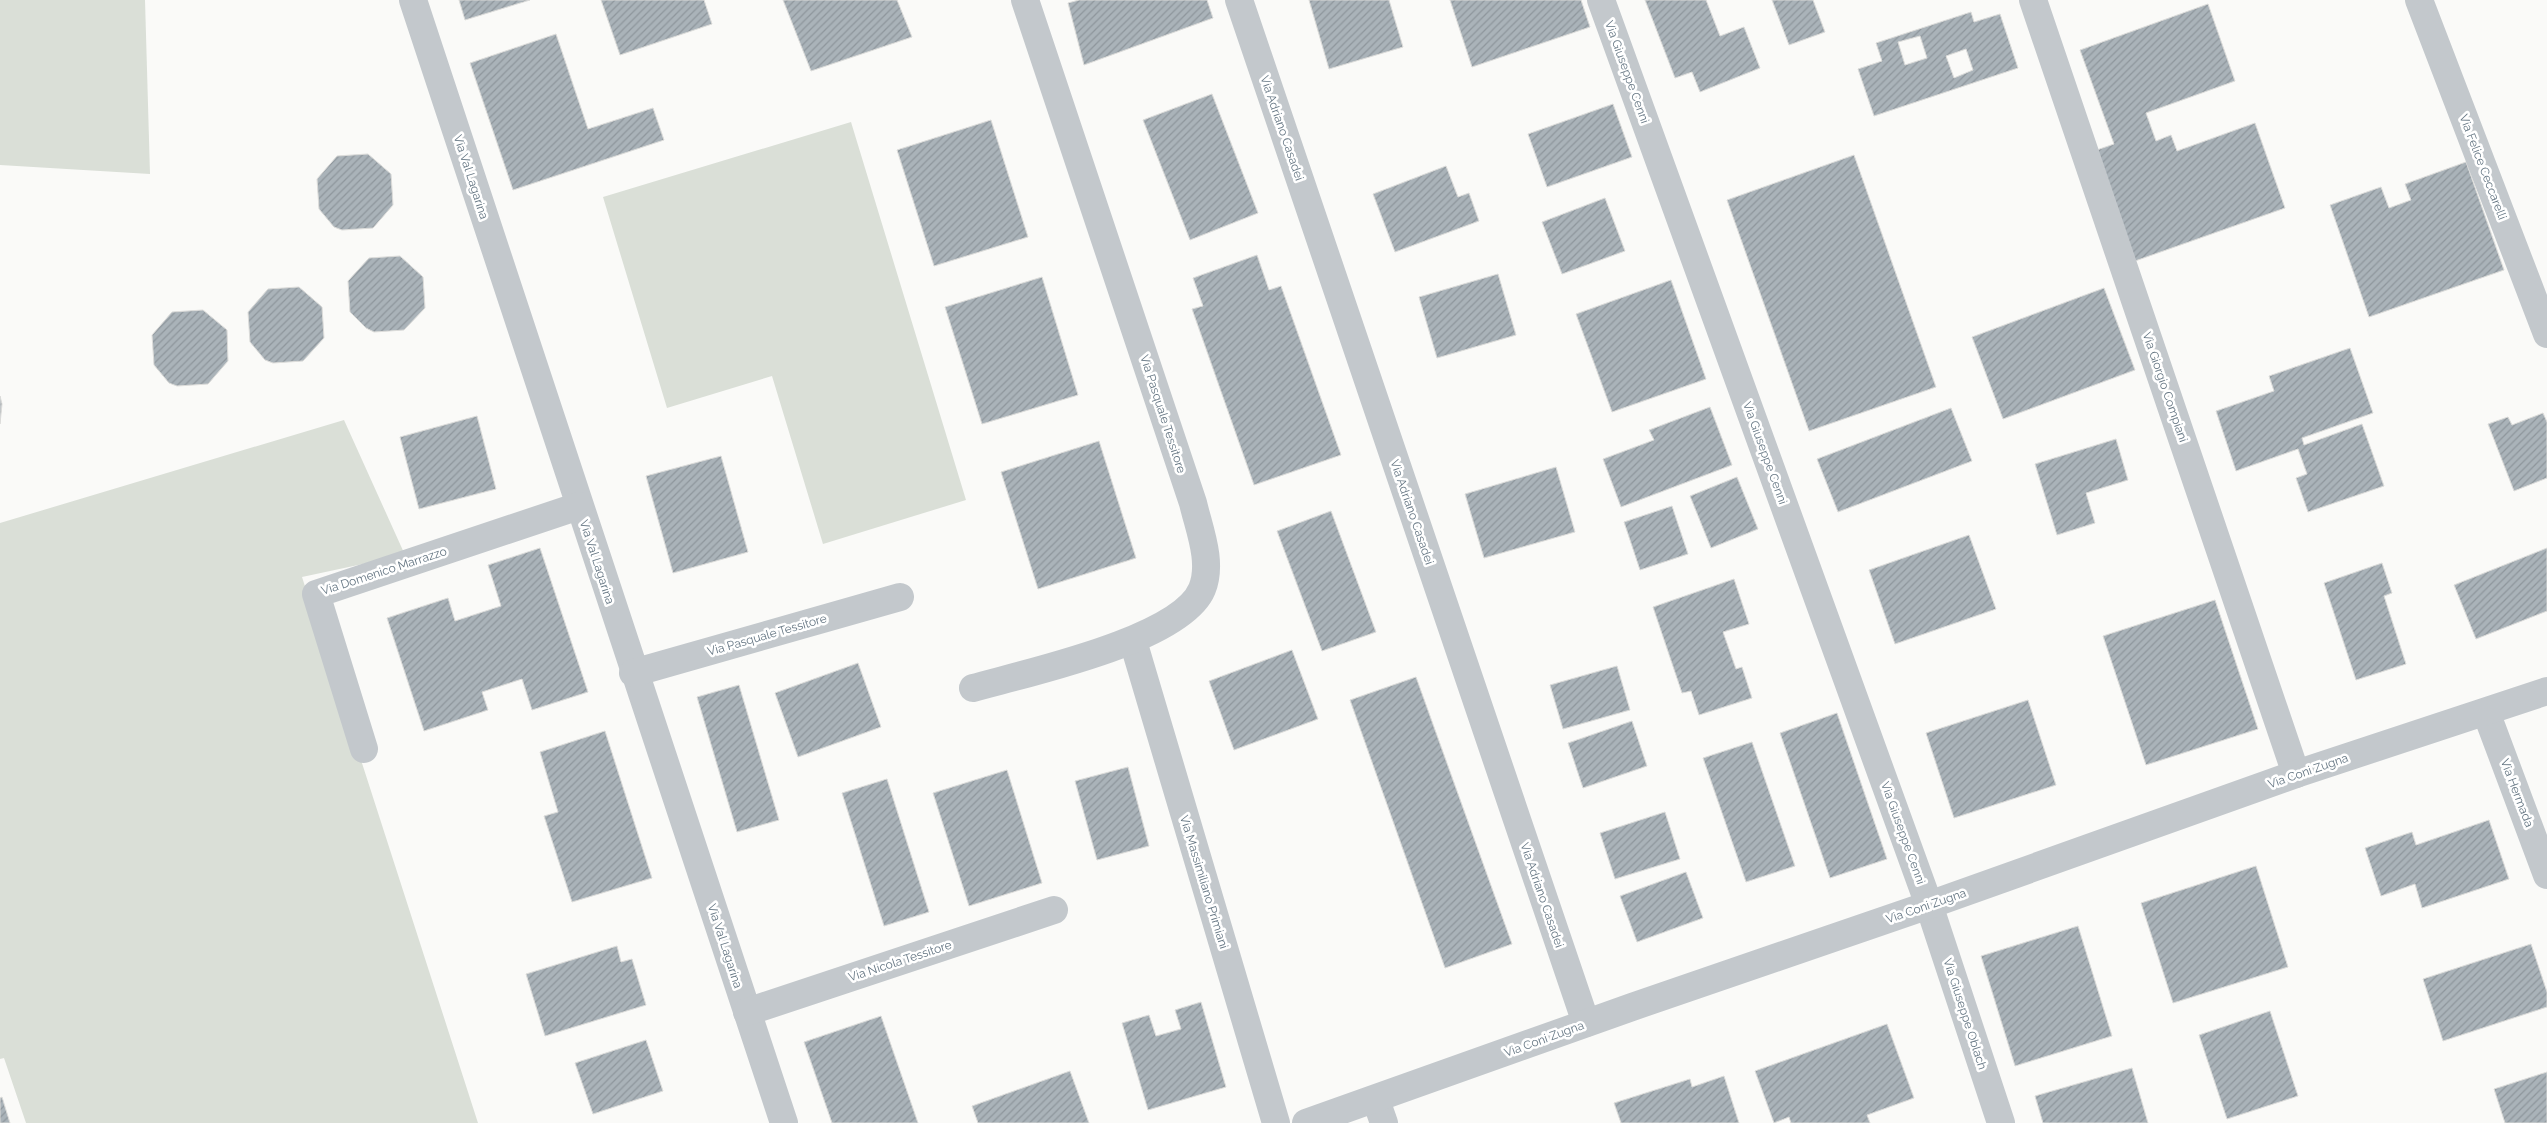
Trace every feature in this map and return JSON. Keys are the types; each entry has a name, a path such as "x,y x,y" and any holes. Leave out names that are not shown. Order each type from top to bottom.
{"street":[{"name":"Via Val Lagarina","path":"413,0 784,1123"},
{"name":"Via Pasquale Tessitore","path":"973,688 1133,641 1174,620 1194,603 1202,588 1206,560 1193,503 1025,0"},
{"name":"Via Adriano Casadei","path":"1239,0 1586,1023"},
{"name":"Via Giuseppe Cenni","path":"1601,0 1929,905"},
{"name":"Via Giorgio Compiani","path":"2033,0 2296,774"},
{"name":"Via Felice Ceccarelli","path":"2419,0 2547,334"},
{"name":"Via Domenico Marrazzo","path":"364,749 316,594 579,506"},
{"name":"Via Pasquale Tessitore","path":"634,673 900,597"},
{"name":"Via Massimiliano Primiani","path":"1133,641 1276,1123"},
{"name":"Via Coni Zugna","path":"1306,1123 1380,1111 1586,1023 1929,905 2296,774 2547,691"},
{"name":"Via Hermada","path":"2486,712 2547,875"},
{"name":"Via Giuseppe Oblach","path":"1929,905 2001,1123"},
{"name":"Via Nicola Tessitore","path":"747,1012 1054,910"}],"shaded area":[{"path":"0,0 145,0 150,174 0,165"},
{"path":"851,122 966,500 823,544 772,376 667,408 603,197"},
{"path":"344,420 405,555 302,577 478,1123 26,1123 4,1058 0,1059 0,523"}],"building":[{"path":"459,0 530,0 465,20"},
{"path":"601,0 704,0 712,24 620,55"},
{"path":"783,0 897,0 912,37 811,71"},
{"path":"1079,0 1207,0 1213,18 1084,65 1068,3"},
{"path":"1309,0 1389,0 1403,47 1329,69"},
{"path":"1450,0 1581,0 1590,27 1472,67"},
{"path":"1645,0 1706,0 1720,36 1744,27 1760,68 1700,92 1692,72 1675,78"},
{"path":"1772,0 1813,0 1825,32 1789,45"},
{"path":"2208,4 2235,81 2146,113 2156,141 2171,135 2177,151 2255,123 2285,208 2135,261 2094,151 2114,144 2080,50"},
{"path":"1971,12 1974,22 2000,14 2018,68 1874,116 1858,69 1882,61 1876,43","holes":["1920,36 1927,58 1905,65 1898,42","1966,49 1973,70 1954,78 1946,56"]},
{"path":"556,34 588,129 653,108 664,140 513,190 470,63"},
{"path":"1212,94 1258,213 1190,240 1143,120"},
{"path":"1613,104 1632,157 1547,187 1528,134"},
{"path":"991,120 1028,237 934,266 897,150"},
{"path":"368,154 391,174 393,205 373,228 342,230 334,227 319,209 317,179 337,156"},
{"path":"1854,155 1936,387 1809,431 1727,200"},
{"path":"2466,162 2504,270 2369,317 2330,205 2381,187 2389,208 2411,200 2405,184"},
{"path":"1446,166 1458,197 1469,193 1479,221 1395,252 1373,194"},
{"path":"1605,198 1625,251 1562,274 1542,222"},
{"path":"1257,255 1269,290 1281,286 1341,455 1254,485 1192,309 1203,306 1193,278"},
{"path":"400,256 423,277 425,308 404,330 374,332 366,328 350,312 348,281 369,258"},
{"path":"1498,274 1516,335 1437,358 1419,297"},
{"path":"1042,277 1078,395 982,424 945,307"},
{"path":"1671,280 1706,379 1612,412 1576,314"},
{"path":"299,287 322,307 324,338 303,361 273,363 265,360 250,342 248,312 268,289"},
{"path":"2104,288 2135,370 2003,419 1972,337"},
{"path":"203,310 227,330 228,361 208,384 177,386 169,383 154,365 152,335 172,312"},
{"path":"2350,348 2373,413 2302,438 2304,445 2362,424 2384,486 2308,512 2296,478 2307,474 2298,449 2236,471 2216,411 2274,391 2269,376"},
{"path":"0,396 2,404 0,424"},
{"path":"1710,407 1732,465 1621,507 1603,459 1654,440 1649,430"},
{"path":"1951,408 1972,461 1838,512 1817,459"},
{"path":"2543,413 2547,422 2547,478 2514,491 2488,424 2508,417 2512,425"},
{"path":"477,416 496,489 419,509 400,437"},
{"path":"2116,439 2128,480 2086,493 2095,523 2057,535 2035,464"},
{"path":"1099,441 1136,558 1038,589 1001,472"},
{"path":"721,456 748,552 673,573 646,476"},
{"path":"1556,467 1575,532 1484,558 1465,494"},
{"path":"1737,477 1758,529 1711,548 1690,496"},
{"path":"1672,506 1688,554 1640,570 1624,522"},
{"path":"1331,511 1376,632 1322,651 1277,531"},
{"path":"1969,535 1996,609 1895,644 1869,570"},
{"path":"540,548 588,692 532,710 522,679 482,692 488,710 424,731 387,618 448,598 455,621 501,606 488,565"},
{"path":"2547,548 2547,611 2476,639 2454,585"},
{"path":"2382,563 2392,593 2384,596 2406,664 2356,680 2324,583"},
{"path":"1734,579 1749,624 1723,632 1736,669 1742,667 1752,698 1699,715 1691,691 1682,693 1653,607"},
{"path":"2215,600 2258,729 2146,765 2103,636"},
{"path":"1292,650 1318,719 1234,750 1209,681"},
{"path":"858,663 881,727 798,757 775,693"},
{"path":"1617,666 1630,710 1563,729 1550,685"},
{"path":"1416,677 1512,944 1445,968 1350,700"},
{"path":"739,685 779,820 737,832 697,697"},
{"path":"2028,700 2056,785 1954,818 1926,733"},
{"path":"1837,713 1887,859 1830,878 1780,733"},
{"path":"1632,721 1647,766 1583,788 1568,743"},
{"path":"605,731 652,878 572,902 544,816 558,812 540,752"},
{"path":"1752,742 1795,866 1746,882 1703,758"},
{"path":"1128,767 1149,846 1097,860 1075,781"},
{"path":"1007,770 1042,883 969,906 933,793"},
{"path":"887,779 929,912 884,926 842,793"},
{"path":"1665,812 1680,859 1615,879 1600,833"},
{"path":"2489,820 2509,879 2422,908 2415,884 2381,896 2365,848 2412,832 2416,845"},
{"path":"2256,866 2288,967 2173,1003 2141,903"},
{"path":"1686,872 1703,918 1637,942 1620,896"},
{"path":"2078,926 2112,1036 2015,1066 1981,956"},
{"path":"2531,944 2547,992 2547,1007 2443,1041 2423,979"},
{"path":"617,946 621,962 632,959 646,1005 545,1036 526,974"},
{"path":"1201,1002 1226,1087 1148,1110 1122,1023 1149,1015 1156,1036 1181,1029 1175,1010"},
{"path":"2270,1011 2298,1096 2227,1119 2199,1035"},
{"path":"881,1016 918,1123 832,1123 804,1042"},
{"path":"1887,1024 1914,1098 1867,1115 1870,1123 1791,1123 1789,1117 1774,1123 1755,1071"},
{"path":"646,1040 663,1091 593,1114 575,1063"},
{"path":"2132,1068 2148,1123 2043,1123 2035,1096"},
{"path":"1070,1071 1089,1123 978,1123 972,1106"},
{"path":"2547,1072 2547,1123 2505,1123 2494,1089"},
{"path":"1724,1076 1739,1123 1621,1123 1614,1103 1690,1079 1692,1087"},
{"path":"2,1097 10,1123 0,1123 0,1098"}]}
